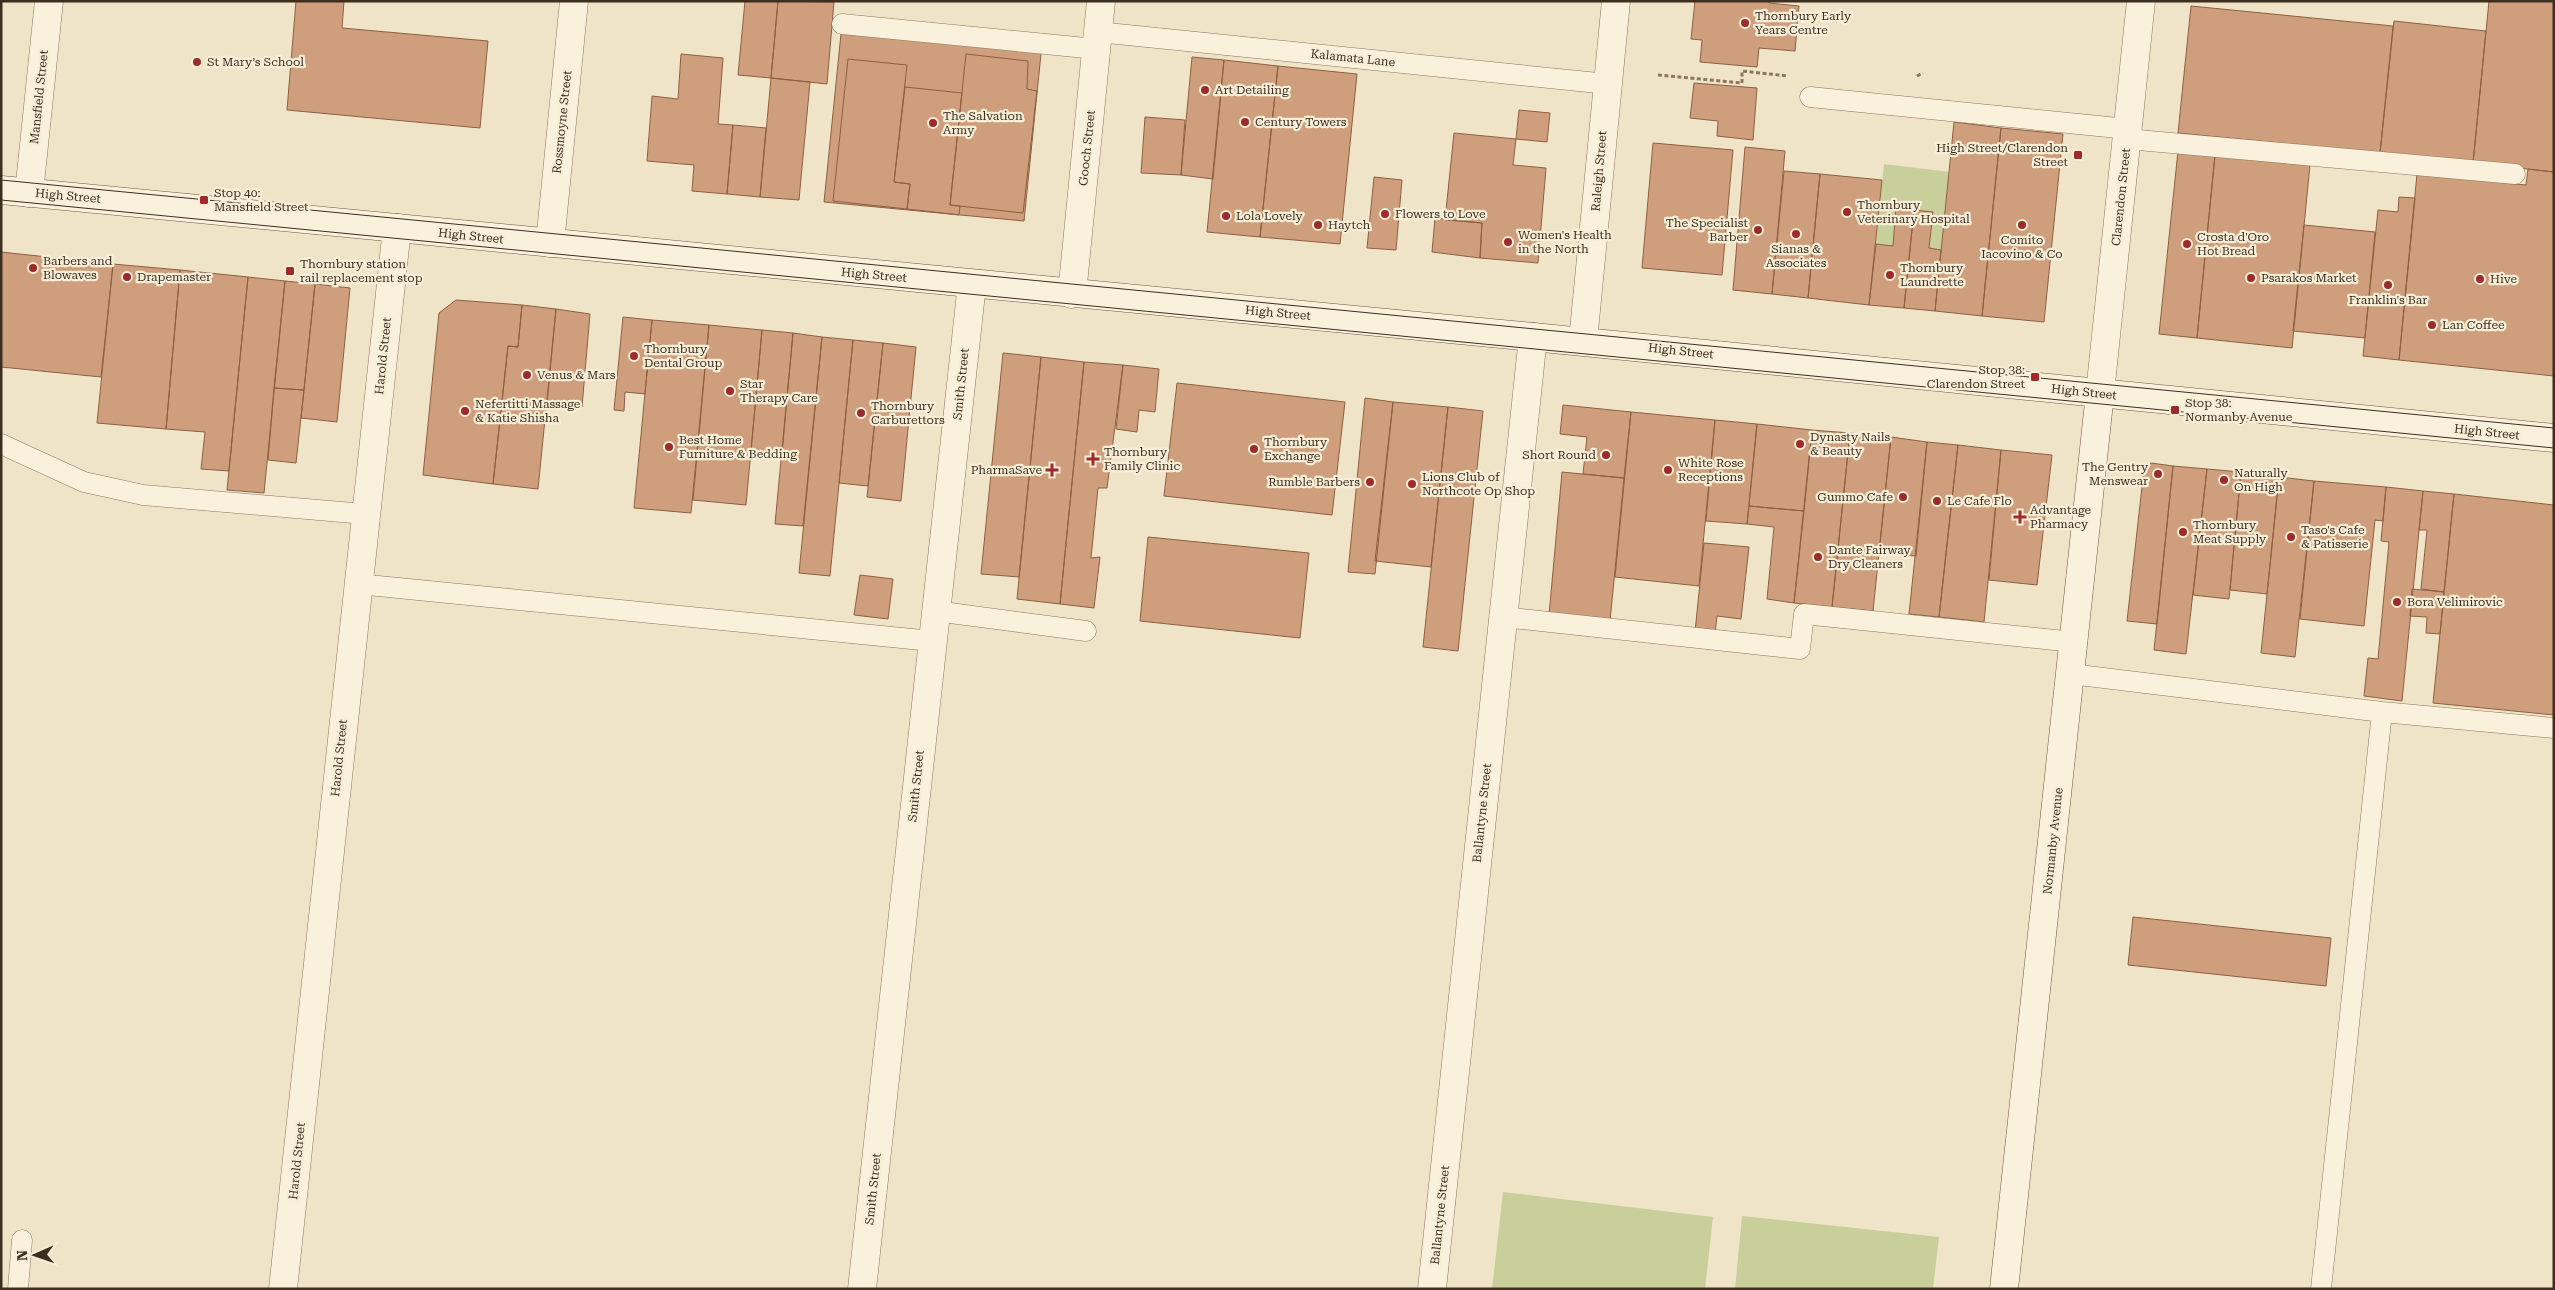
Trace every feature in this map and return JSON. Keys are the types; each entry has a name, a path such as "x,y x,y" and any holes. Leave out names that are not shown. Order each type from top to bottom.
{"street":[{"name":"Mansfield Street","path":"30,193 49,1"},
{"name":"Rossmoyne Street","path":"550,243 574,1"},
{"name":"Gooch Street","path":"1072,294 1101,1"},
{"name":"Raleigh Street","path":"1582,342 1616,1"},
{"name":"Clarendon Street","path":"2100,394 2141,1"},
{"name":"High Street","path":"1,190 1072,294 1533,336 2554,438"},
{"name":"Harold Street","path":"283,1289 397,228"},
{"name":"Smith Street","path":"862,1289 972,284"},
{"name":"Ballantyne Street","path":"1432,1289 1533,336"},
{"name":"Normanby Avenue","path":"2004,1289 2100,394"}],"lane":[{"name":"Kalamata Lane","path":"842,24 1097,41 1608,84"},
{"path":"1810,97 2127,134 2515,174"},
{"path":"1,444 84,482 142,495 365,514"},
{"path":"358,584 932,641"},
{"path":"936,611 1086,631"},
{"path":"1503,617 1800,649 1804,614 2074,642"},
{"path":"2071,674 2382,712 2554,728"},
{"path":"2320,1289 2382,712"},
{"path":"18,1289 22,1240"}],"path":[{"path":"1658,75 1742,82 1742,71 1811,78 1810,97"}],"green space":[{"path":"1884,164 1950,172 1941,250 1929,248 1933,212 1896,209 1893,246 1876,244"},
{"path":"1503,1192 1713,1217 1705,1289 1492,1289"},
{"path":"1742,1216 1939,1237 1933,1289 1735,1289"}],"building":[{"path":"296,1 344,1 342,28 488,41 480,128 287,110"},
{"path":"745,1 778,1 771,78 738,75"},
{"path":"778,1 834,2 827,84 771,78"},
{"name":"Thornbury Early Years Centre","path":"1695,1 1769,1 1769,3 1799,6 1795,51 1759,48 1757,67 1700,62 1702,40 1691,39"},
{"path":"2489,1 2554,1 2554,172 2473,163"},
{"path":"2191,6 2393,26 2380,153 2178,133"},
{"path":"2394,21 2486,31 2473,163 2380,153"},
{"name":"The Salvation Army","path":"842,24 1042,44 1024,221 824,202"},
{"path":"681,54 723,58 718,124 733,125 727,194 692,191 694,165 647,161 652,96 678,99"},
{"path":"966,54 1028,61 1027,89 1037,91 1023,213 950,205"},
{"name":"Art Detailing","path":"1192,57 1224,60 1213,179 1181,175"},
{"path":"848,59 907,65 894,182 910,184 907,209 833,201"},
{"name":"Century Towers","path":"1224,60 1278,66 1260,237 1207,232"},
{"path":"1278,66 1357,74 1340,244 1260,237"},
{"path":"771,78 810,82 799,200 760,197"},
{"path":"1694,83 1757,88 1753,140 1717,136 1718,121 1690,118"},
{"path":"905,87 962,93 950,205 960,206 959,215 907,209 910,184 894,182"},
{"path":"1519,110 1550,113 1547,142 1516,139"},
{"path":"1145,117 1185,120 1181,175 1141,173"},
{"path":"1954,122 2001,128 1982,316 1935,311"},
{"path":"733,125 766,128 760,197 727,194"},
{"name":"Comito Iacovino & Co","path":"2001,128 2063,134 2044,322 1982,316"},
{"path":"1454,133 1516,139 1513,165 1546,168 1538,263 1480,258 1482,223 1445,220"},
{"path":"1653,143 1733,150 1722,275 1642,268"},
{"name":"The Specialist Barber","path":"1745,147 1785,151 1772,294 1733,290"},
{"name":"Crosta d'Oro Hot Bread","path":"2178,151 2215,155 2197,338 2159,334"},
{"name":"Psarakos Market","path":"2215,155 2310,165 2292,348 2197,338"},
{"name":"Hive","path":"2528,169 2554,172 2554,376 2399,360 2417,174 2526,185"},
{"name":"Sianas & Associates","path":"1784,171 1820,174 1808,298 1772,294"},
{"name":"Thornbury Veterinary Hospital","path":"1820,174 1882,180 1869,305 1808,298"},
{"name":"Flowers to Love","path":"1374,177 1402,180 1396,250 1367,248"},
{"name":"Franklin's Bar","path":"2399,197 2415,198 2399,360 2363,356 2378,210 2398,212"},
{"name":"Thornbury Laundrette","path":"1896,208 1914,210 1904,308 1869,305 1876,244 1893,246"},
{"path":"1914,210 1933,212 1929,248 1941,250 1935,311 1904,308"},
{"path":"1435,218 1482,223 1480,258 1432,252"},
{"path":"2304,225 2375,232 2365,338 2293,331"},
{"path":"1,252 113,264 101,377 1,367"},
{"path":"113,264 180,270 166,429 97,423"},
{"path":"180,270 248,277 229,471 201,469 205,432 166,429"},
{"path":"248,277 285,281 264,493 227,490"},
{"path":"285,281 315,284 304,390 274,388"},
{"path":"315,284 350,288 337,422 301,418"},
{"name":"Nefertitti Massage & Katie Shisha","path":"456,300 522,305 518,347 508,346 493,484 423,475 439,313"},
{"name":"Venus & Mars","path":"522,305 556,309 538,489 493,484 508,346 518,347"},
{"path":"556,309 590,314 582,407 547,403"},
{"name":"Thornbury Dental Group","path":"623,317 652,320 645,394 625,392 624,411 614,410"},
{"name":"Best Home Furniture & Bedding","path":"652,320 709,325 691,513 634,508"},
{"name":"Star Therapy Care","path":"709,325 762,330 746,505 693,500"},
{"path":"762,330 793,333 782,454 751,451"},
{"path":"793,333 822,337 803,526 775,524"},
{"path":"822,337 853,340 830,576 799,573"},
{"name":"Thornbury Carburettors","path":"853,340 883,343 868,486 839,483"},
{"path":"883,343 916,347 901,501 867,497"},
{"path":"1003,353 1041,357 1019,577 981,574"},
{"name":"PharmaSave","path":"1041,357 1084,362 1060,604 1017,599"},
{"name":"Thornbury Family Clinic","path":"1084,362 1123,365 1107,488 1098,488 1091,558 1100,557 1094,608 1060,604"},
{"path":"1123,365 1159,369 1155,412 1139,410 1137,432 1116,429"},
{"name":"Thornbury Exchange","path":"1177,383 1345,402 1332,515 1164,496"},
{"path":"274,388 304,390 296,463 268,460"},
{"name":"Rumble Barbers","path":"1365,398 1393,402 1375,574 1348,572"},
{"name":"Lions Club of Northcote Op Shop","path":"1393,402 1448,407 1431,567 1375,561"},
{"name":"Short Round","path":"1563,405 1631,412 1624,478 1583,474 1587,437 1560,434"},
{"path":"1448,407 1483,411 1458,651 1423,647"},
{"name":"White Rose Receptions","path":"1631,412 1715,420 1699,586 1615,577"},
{"path":"1715,420 1757,424 1747,524 1706,521"},
{"path":"1757,424 1812,430 1804,511 1749,506"},
{"name":"Dante Fairway Dry Cleaners","path":"1812,430 1850,433 1832,607 1794,603"},
{"path":"1850,433 1891,437 1873,611 1832,607"},
{"name":"Gummo Cafe","path":"1891,437 1927,442 1916,556 1879,553"},
{"name":"Le Cafe Flo","path":"1927,442 1958,445 1939,617 1909,614"},
{"path":"1958,445 2001,450 1984,622 1939,617"},
{"name":"Advantage Pharmacy","path":"2001,450 2052,455 2037,585 1989,580"},
{"path":"2151,463 2173,466 2157,624 2127,621 2144,469"},
{"name":"Thornbury Meat Supply","path":"2173,466 2207,469 2186,654 2154,650"},
{"path":"2207,469 2241,472 2229,599 2193,595"},
{"path":"1562,472 1624,478 1610,621 1549,615"},
{"path":"2241,472 2279,477 2267,594 2230,590"},
{"name":"Taso's Cafe & Patisserie","path":"2279,477 2314,481 2295,657 2261,653"},
{"path":"2314,481 2386,487 2383,521 2375,520 2364,626 2300,619"},
{"name":"Bora Velimirovic","path":"2386,487 2423,491 2402,701 2364,696 2368,658 2378,659 2389,542 2381,541"},
{"path":"2423,491 2454,494 2444,592 2421,589 2427,530 2419,530"},
{"path":"2454,494 2554,505 2554,715 2433,703"},
{"path":"1749,506 1804,511 1794,603 1767,599 1774,527 1747,524"},
{"path":"1148,537 1309,553 1300,638 1140,621"},
{"path":"1704,543 1749,547 1741,619 1717,616 1715,634 1695,632"},
{"path":"860,575 893,579 888,619 854,615"},
{"path":"2412,589 2444,592 2440,634 2426,633 2427,617 2410,616"},
{"path":"2133,917 2331,938 2326,986 2128,965"}],"tram line":[{"path":"1,180 2554,428"},
{"path":"1,200 2554,448"}],"place":[{"name":"Thornbury Early Years Centre","path":"1745,23"},
{"name":"St Mary’s School","path":"197,62"},
{"name":"Art Detailing","path":"1205,90"},
{"name":"Century Towers","path":"1245,122"},
{"name":"The Salvation Army","path":"933,123"},
{"name":"High Street/Clarendon Street","path":"2078,155"},
{"name":"Stop 40: Mansfield Street","path":"204,200"},
{"name":"Thornbury Veterinary Hospital","path":"1847,212"},
{"name":"Flowers to Love","path":"1385,214"},
{"name":"Lola Lovely","path":"1226,216"},
{"name":"Haytch","path":"1318,225"},
{"name":"Comito Iacovino & Co","path":"2022,225"},
{"name":"The Specialist Barber","path":"1758,230"},
{"name":"Sianas & Associates","path":"1796,234"},
{"name":"Women's Health in the North","path":"1508,242"},
{"name":"Crosta d'Oro Hot Bread","path":"2187,244"},
{"name":"Barbers and Blowaves","path":"33,268"},
{"name":"Thornbury station rail replacement stop","path":"290,271"},
{"name":"Thornbury Laundrette","path":"1890,275"},
{"name":"Drapemaster","path":"127,277"},
{"name":"Psarakos Market","path":"2251,278"},
{"name":"Hive","path":"2480,279"},
{"name":"Franklin's Bar","path":"2388,285"},
{"name":"Lan Coffee","path":"2432,325"},
{"name":"Thornbury Dental Group","path":"634,356"},
{"name":"Venus & Mars","path":"527,375"},
{"name":"Stop 38: Clarendon Street","path":"2035,377"},
{"name":"Star Therapy Care","path":"730,391"},
{"name":"Stop 38: Normanby Avenue","path":"2175,410"},
{"name":"Nefertitti Massage & Katie Shisha","path":"465,411"},
{"name":"Thornbury Carburettors","path":"861,413"},
{"name":"Dynasty Nails & Beauty","path":"1800,444"},
{"name":"Best Home Furniture & Bedding","path":"669,447"},
{"name":"Thornbury Exchange","path":"1254,449"},
{"name":"Short Round","path":"1606,455"},
{"name":"Thornbury Family Clinic","path":"1093,459"},
{"name":"PharmaSave","path":"1052,470"},
{"name":"White Rose Receptions","path":"1668,470"},
{"name":"The Gentry Menswear","path":"2158,474"},
{"name":"Naturally On High","path":"2224,480"},
{"name":"Rumble Barbers","path":"1370,482"},
{"name":"Lions Club of Northcote Op Shop","path":"1412,484"},
{"name":"Gummo Cafe","path":"1903,497"},
{"name":"Le Cafe Flo","path":"1937,501"},
{"name":"Advantage Pharmacy","path":"2020,517"},
{"name":"Thornbury Meat Supply","path":"2183,532"},
{"name":"Taso's Cafe & Patisserie","path":"2291,537"},
{"name":"Dante Fairway Dry Cleaners","path":"1818,557"},
{"name":"Bora Velimirovic","path":"2397,602"}]}
